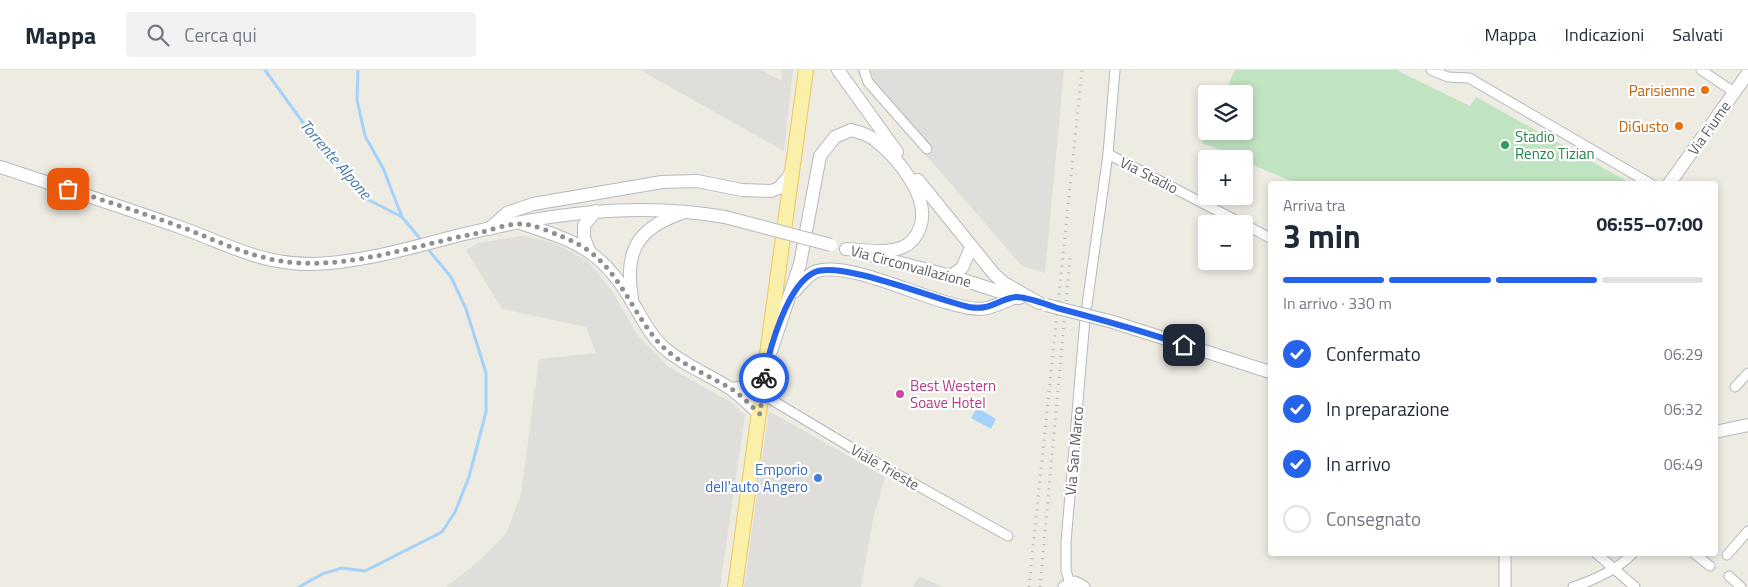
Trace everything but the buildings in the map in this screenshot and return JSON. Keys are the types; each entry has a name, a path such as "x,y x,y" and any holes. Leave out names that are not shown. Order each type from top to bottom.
{"main road":[{"path":"838,70 890,143 971,248 1004,283 1042,304"},
{"path":"735,587 805,72"},
{"name":"Via Fiume","path":"1671,181 1748,73"},
{"path":"767,360 800,264 820,156 835,137 850,130 875,139 888,152 916,187 923,210 918,234 903,247 892,250 846,249"},
{"path":"488,230 507,214 533,204 662,182 697,181 742,190 771,191 779,188 787,179 793,166"},
{"name":"Via Circonvallazione","path":"0,167 186,229 231,249 268,260 313,264 384,253 521,223 596,211 632,208 686,211 725,217 951,276 1016,297 1113,322 1268,371"},
{"path":"589,250 584,238 584,225 596,211"},
{"path":"632,301 630,264 634,246 652,225 686,211"},
{"path":"521,223 562,237 589,250 608,267 632,301 646,326 661,345 679,360 732,389 760,414"},
{"path":"951,276 966,263 971,248"},
{"path":"786,307 805,279 817,271 826,270 848,272 980,309 1016,297"},
{"path":"732,389 746,387 764,379"},
{"path":"1718,431 1748,425"}],"street":[{"path":"864,70 868,82 927,149"},
{"path":"1087,305 1108,154 1115,70"},
{"path":"1431,70 1448,77 1468,74 1646,181"},
{"path":"1701,70 1734,92"},
{"name":"Via Stadio","path":"1108,154 1226,215"},
{"name":"Via Stadio","path":"1253,229 1268,237"},
{"name":"Via San Marco","path":"1067,585 1067,532 1085,319"},
{"path":"1735,387 1748,373"},
{"name":"Viale Trieste","path":"762,394 877,463 1008,536"},
{"path":"1727,555 1748,531"},
{"path":"1505,556 1505,587"},
{"path":"1599,556 1635,587"},
{"path":"1573,587 1588,582 1624,562 1630,556"},
{"path":"1698,556 1710,566"},
{"path":"1729,576 1741,587"},
{"path":"1067,585 1080,583 1084,587"}],"shaded area":[{"path":"640,70 760,70 782,81 782,70 793,70 784,151"},
{"path":"856,70 1064,70 1045,273 1022,266 867,87"},
{"path":"522,236 551,242 587,260 612,291 638,336 670,368 734,404 745,415 720,587 446,587 478,562 506,534 521,494 539,359 596,353 586,327 502,309 466,250 478,243"},
{"path":"769,411 885,477 873,520 861,587 744,587"},
{"path":"919,576 942,587 913,587"}],"green space":[{"path":"1235,70 1396,70 1470,106 1476,97 1627,181 1291,181 1253,165 1253,150 1220,150 1202,143 1203,140 1253,140 1253,85 1228,85"}],"water":[{"path":"977,408 996,419 991,429 971,418"}],"waterway":[{"name":"Torrente Alpone","path":"265,70 304,124 367,199 402,217 422,241"},
{"path":"358,70 357,100 365,136 383,168 402,217"},
{"name":"Torrente Alpone","path":"299,587 322,574 342,568 365,571 442,532 455,512 469,477 486,412 486,373 466,309 451,277 427,248"}],"railway":[{"path":"1029,587 1082,70"},
{"path":"1040,587 1070,258"}],"way so far":[{"path":"68,189 186,229 231,249 268,260 290,263 313,264 354,259 521,223 562,237 589,250 608,267 632,301 646,326 661,345 679,360 732,389 760,414 764,378"}],"place":[{"name":"Parisienne","path":"1705,90"},
{"name":"DiGusto","path":"1679,126"},
{"name":"Stadio Renzo Tizian","path":"1505,145"},
{"name":"Best Western Soave Hotel","path":"900,394"},
{"name":"Emporio dell'auto Angero","path":"818,478"}],"route":[{"path":"764,378 767,360 786,307 805,279 817,271 826,270 848,272 980,309 989,308 1016,297 1113,322 1184,345"}]}
